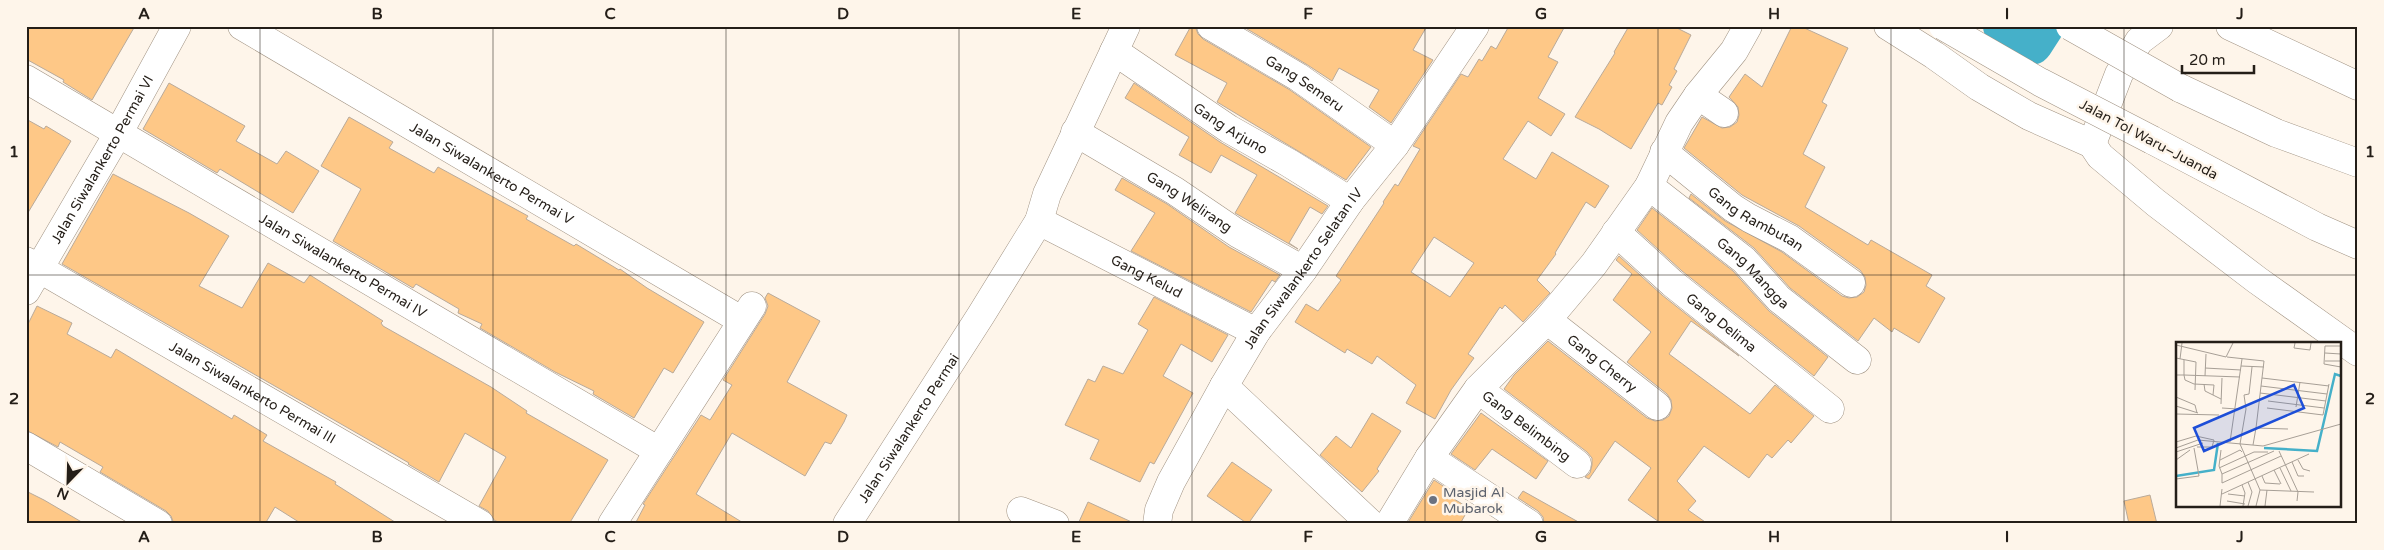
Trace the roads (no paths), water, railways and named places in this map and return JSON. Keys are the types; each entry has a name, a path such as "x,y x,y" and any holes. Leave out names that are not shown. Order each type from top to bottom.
{"main road":[{"name":"Jalan Siwalankerto Permai VI","path":"31,274 119,132 177,26"},
{"name":"Jalan Siwalankerto Permai V","path":"242,26 747,313 659,451"},
{"name":"Jalan Siwalankerto Permai","path":"847,524 1039,220 1048,194 1075,132 1126,26"},
{"name":"Gang Semeru","path":"1211,26 1298,78 1395,145"},
{"path":"1389,524 1429,458 1478,389 1547,320 1594,264 1649,186 1678,124 1698,95 1734,50 1748,26"},
{"path":"1888,26 1934,55 1979,87 2029,116 2092,144 2100,156 2156,203 2257,280 2358,352"},
{"name":"Jalan Tol Waru–Juanda","path":"1943,26 2040,82 2317,226 2358,245"},
{"path":"2070,26 2180,88 2276,133 2358,163"},
{"path":"2092,144 2119,74 2139,40 2159,26"},
{"path":"2230,26 2358,86"},
{"name":"Jalan Siwalankerto Selatan IV","path":"1157,524 1159,510 1171,482 1256,332 1303,270 1350,201 1395,145 1470,28"},
{"name":"Gang Arjuno","path":"1114,51 1229,129 1290,163 1350,201"},
{"name":"Jalan Siwalankerto Permai IV","path":"26,79 659,451"},
{"path":"1698,95 1724,113"},
{"name":"Gang Welirang","path":"1075,132 1175,191 1237,233 1303,270"},
{"name":"Gang Rambutan","path":"1664,152 1733,208 1748,218 1790,239 1851,283"},
{"name":"Gang Mangga","path":"1649,186 1744,260 1778,299 1857,360"},
{"name":"Gang Kelud","path":"1039,220 1256,332"},
{"name":"Gang Delima","path":"1616,232 1672,282 1830,409"},
{"name":"Jalan Siwalankerto Permai III","path":"31,274 480,524"},
{"name":"Gang Cherry","path":"1547,320 1657,406"},
{"path":"1224,386 1371,524"},
{"name":"Gang Belimbing","path":"1478,389 1577,464"},
{"path":"26,446 158,524"},
{"path":"612,524 659,451"},
{"path":"1429,458 1529,524"},
{"path":"1021,511 1055,524"}],"waterway":[{"path":"2005,26 2031,43 2042,26"}],"place":[{"name":"Masjid Al Mubarok","path":"1433,500"}]}
